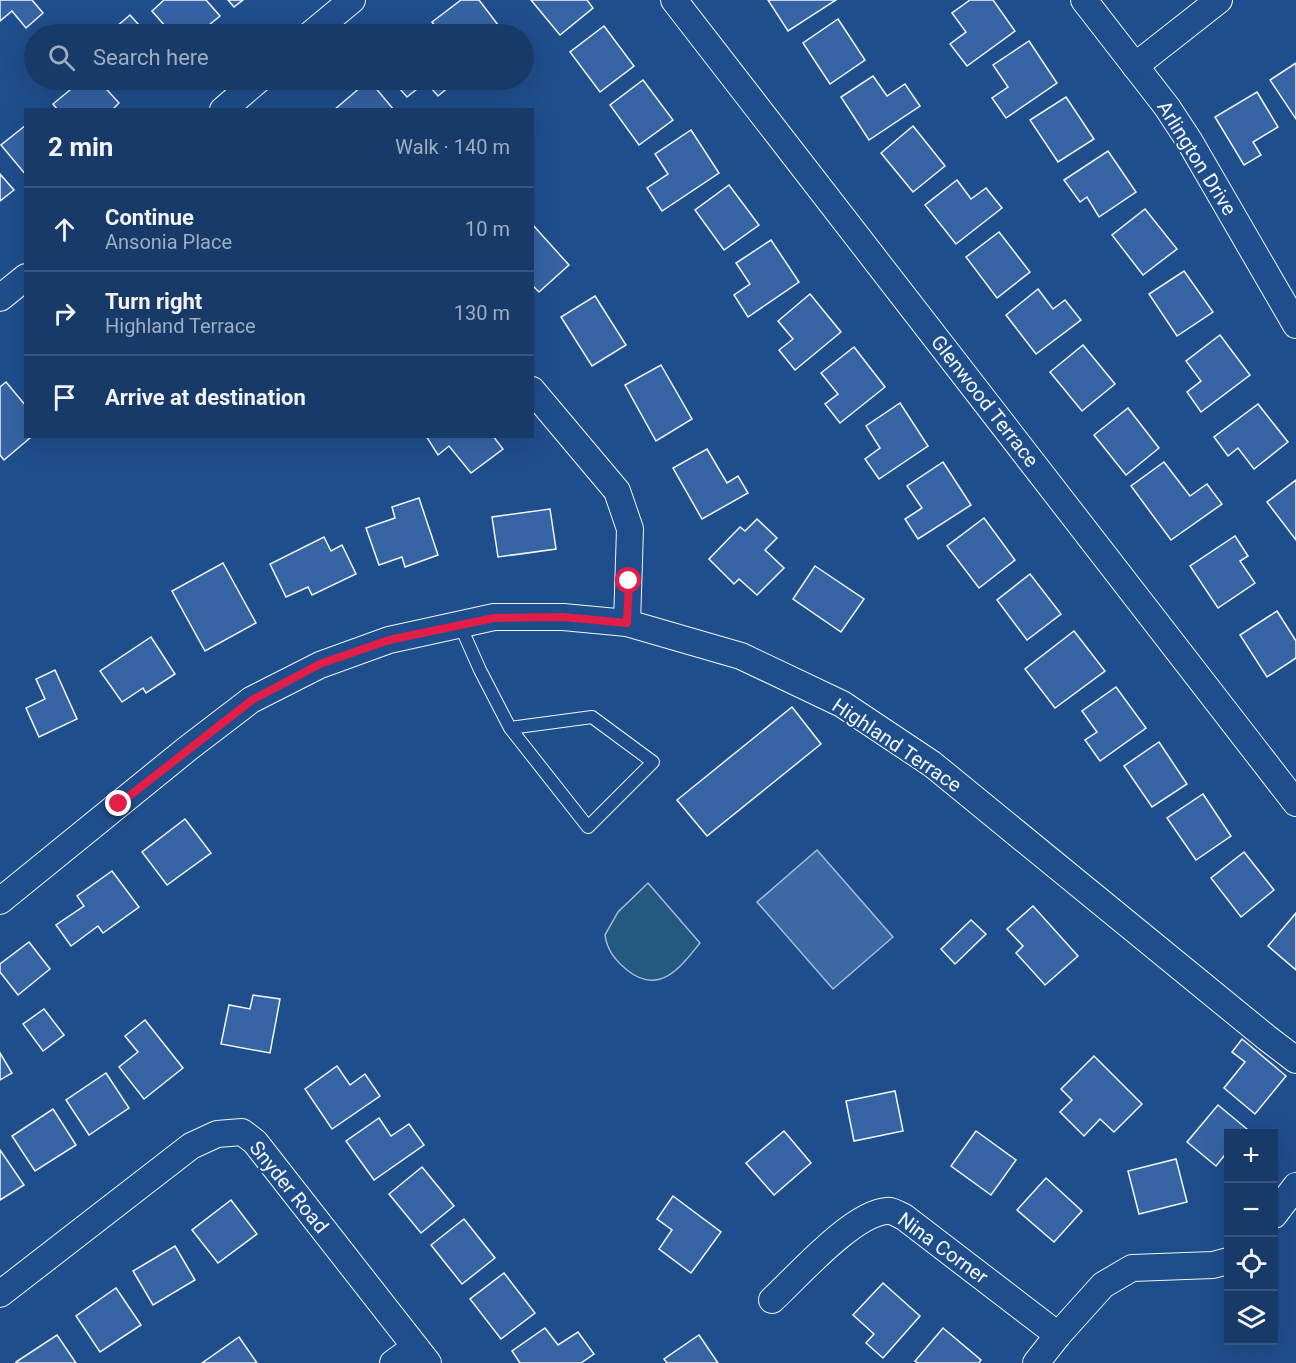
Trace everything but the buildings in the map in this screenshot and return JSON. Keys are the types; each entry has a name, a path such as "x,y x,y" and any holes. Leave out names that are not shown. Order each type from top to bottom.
{"street":[{"path":"323,24 352,0"},
{"name":"Glenwood Terrace","path":"674,0 1296,802"},
{"name":"Arlington Drive","path":"1084,0 1167,107 1190,142 1296,325"},
{"path":"1135,66 1218,0"},
{"path":"225,108 246,90"},
{"path":"0,298 24,279"},
{"path":"534,392 617,491 630,529 627,623"},
{"name":"Highland Terrace","path":"0,901 252,700 320,664 389,640 494,618 563,617 627,623 741,656 842,704 932,764 1296,1060"},
{"name":"Snyder Road","path":"0,1294 191,1146 217,1134 242,1132 255,1142 422,1355"},
{"path":"1278,1210 1296,1186"},
{"name":"Nina Corner","path":"772,1300 831,1244 866,1216 889,1210 904,1217 1058,1335"},
{"path":"1036,1363 1103,1285 1132,1268 1213,1265 1224,1262"},
{"path":"393,1363 422,1355"}],"lane":[{"path":"460,625 510,728 588,827 653,762 592,717 510,728"}],"shaded area":[{"path":"817,850 893,937 833,989 757,902"},
{"path":"648,883 700,943 668,976 649,980 627,970 619,962 612,954 605,935 618,912"}],"route":[{"path":"119,804 252,700 320,664 389,640 494,618 563,617 627,623 629,581"}]}
